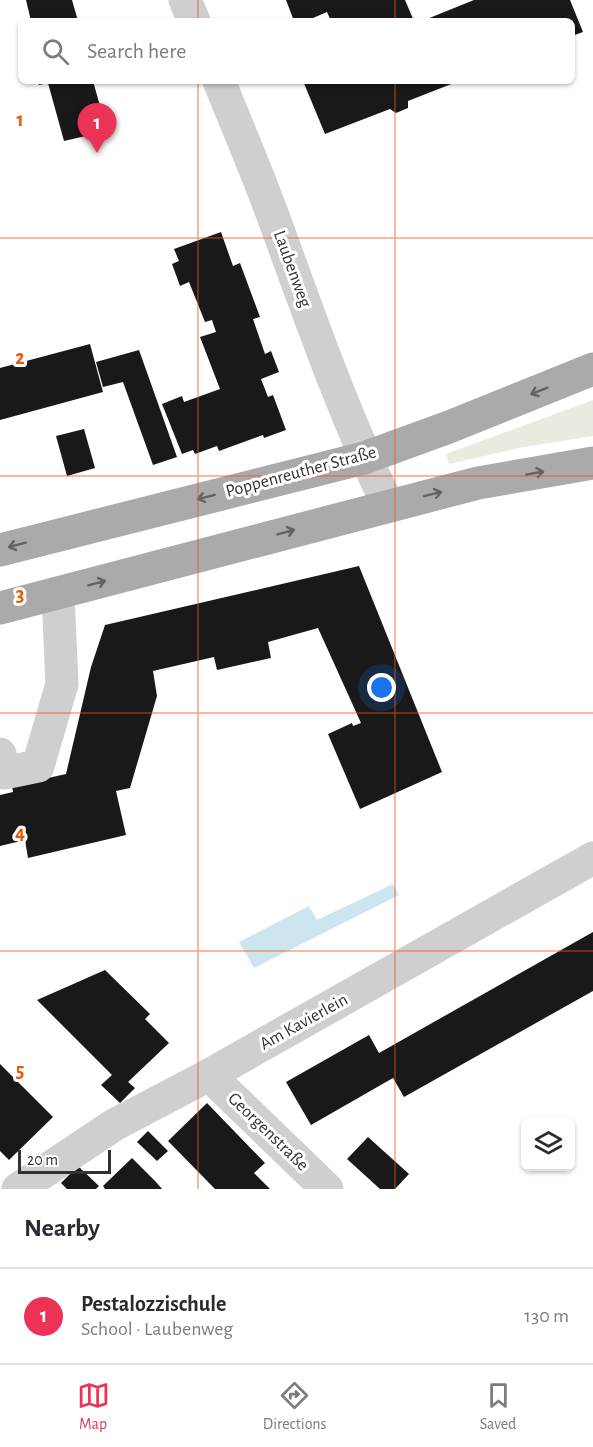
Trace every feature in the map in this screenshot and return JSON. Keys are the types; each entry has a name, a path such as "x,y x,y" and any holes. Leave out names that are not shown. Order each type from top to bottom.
{"main road":[{"name":"Poppenreuther Straße","path":"0,550 364,458 593,369"},
{"path":"0,608 388,505 478,483 593,463"}],"street":[{"path":"185,0 193,18"},
{"name":"Laubenweg","path":"220,84 364,458 388,505"},
{"path":"0,754 4,773 38,766 62,684 58,594"},
{"name":"Am Kavierlein","path":"18,1189 114,1125 209,1075 593,858"},
{"name":"Georgenstraße","path":"209,1075 327,1189"}],"shaded area":[{"path":"593,400 593,436 524,447 449,464 446,454"}],"water":[{"path":"393,884 399,895 254,968 239,942 309,906 317,920"}],"building":[{"path":"26,0 72,0 77,18 30,18"},
{"path":"286,0 405,0 413,18 330,18 327,12 313,18 293,18"},
{"path":"474,0 570,0 583,32 575,35 575,18 429,18"},
{"path":"48,84 94,84 107,131 64,141"},
{"path":"304,84 451,84 408,101 408,108 396,113 390,109 325,134"},
{"path":"221,232 233,266 240,263 260,317 253,319 265,354 271,351 279,372 261,379 268,397 273,395 286,430 264,438 263,435 219,451 217,446 195,454 193,450 182,454 162,404 182,396 184,402 220,389 200,337 216,332 212,320 205,322 189,282 180,286 172,264 179,261 174,249"},
{"path":"90,344 103,392 0,420 0,368"},
{"path":"139,350 177,457 153,465 123,382 103,387 96,362"},
{"path":"84,429 95,468 67,476 56,436"},
{"path":"359,566 442,772 360,809 328,734 352,723 353,726 361,723 318,628 268,642 271,658 217,670 214,657 153,671 157,696 130,788 116,791 126,835 28,858 25,840 0,846 0,795 13,792 12,786 66,774 91,667 105,625"},
{"path":"593,932 593,991 404,1097 393,1078 311,1125 286,1082 369,1035 379,1053"},
{"path":"105,970 150,1014 145,1019 169,1043 128,1082 135,1088 120,1103 101,1085 112,1075 37,1000"},
{"path":"0,1064 53,1117 9,1160 0,1151"},
{"path":"207,1103 265,1163 254,1173 270,1189 215,1189 168,1141"},
{"path":"148,1131 168,1151 157,1161 137,1142"},
{"path":"368,1137 409,1174 395,1189 380,1189 347,1159"},
{"path":"132,1158 162,1189 105,1189 103,1186"},
{"path":"78,1166 99,1186 96,1189 67,1189 61,1183"}],"place":[{"name":"Pestalozzischule","path":"97,153"}]}
